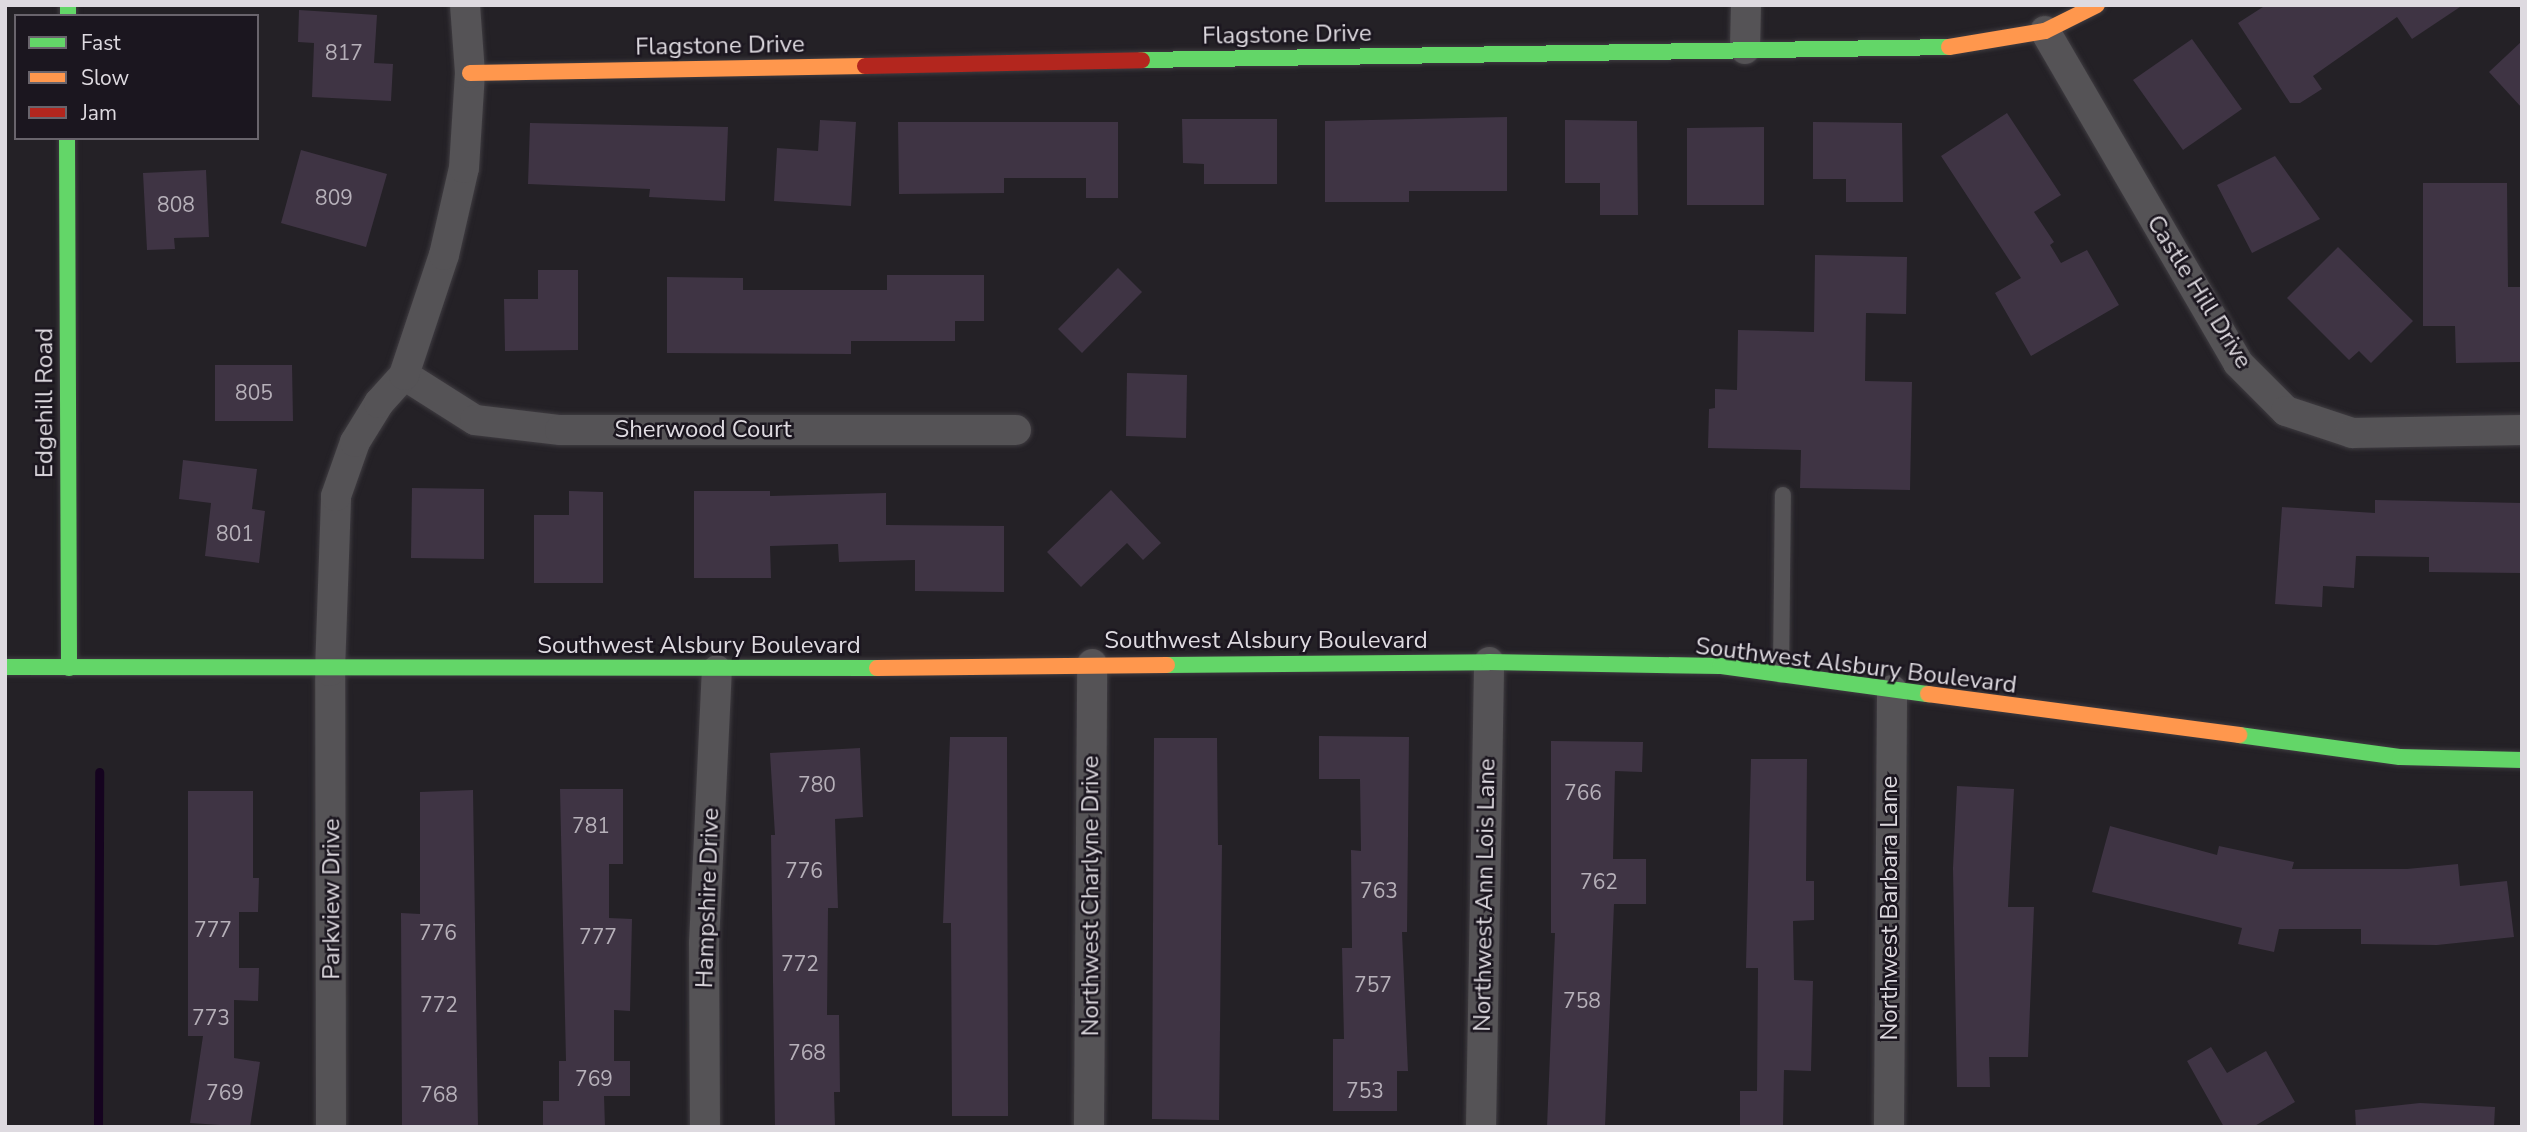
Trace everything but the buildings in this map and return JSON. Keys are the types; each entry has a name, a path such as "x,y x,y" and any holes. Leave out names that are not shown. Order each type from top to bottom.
{"main road":[{"name":"Flagstone Drive","path":"470,73 1745,49 1934,50 2045,31 2097,5"},
{"name":"Edgehill Road","path":"66,140 69,668"},
{"name":"Southwest Alsbury Boulevard","path":"5,667 330,671 1489,662 1720,666 2400,757 2522,760"}],"street":[{"path":"404,375 444,255 464,168 470,73 465,5"},
{"path":"1745,49 1746,5"},
{"name":"Castle Hill Drive","path":"2045,31 2238,363 2286,411 2352,433 2522,430"},
{"name":"Sherwood Court","path":"404,375 475,420 560,430 1016,430"},
{"name":"Parkview Drive","path":"331,1127 330,671 336,496 355,442 379,403 404,375"},
{"name":"Northwest Ann Lois Lane","path":"1481,1127 1489,662"},
{"name":"Northwest Charlyne Drive","path":"1090,1127 1092,664"},
{"name":"Hampshire Drive","path":"705,1127 704,943 717,670"},
{"name":"Northwest Barbara Lane","path":"1889,1127 1892,690"}],"lane":[{"path":"1781,675 1783,495"}],"waterway":[{"path":"98,1127 99,772"}],"traffic: fast":[{"path":"68,5 68,14"},
{"path":"1142,60 1949,47"},
{"path":"67,140 69,668"},
{"path":"1167,665 1489,662 1720,666 1928,694"},
{"path":"5,667 877,668"},
{"path":"2239,735 2400,757 2522,760"}],"traffic: slow":[{"path":"1949,47 2045,31 2097,5"},
{"path":"470,73 865,66"},
{"path":"877,668 1167,665"},
{"path":"1928,694 2239,735"}],"traffic: jam":[{"path":"865,66 1142,60"}]}
